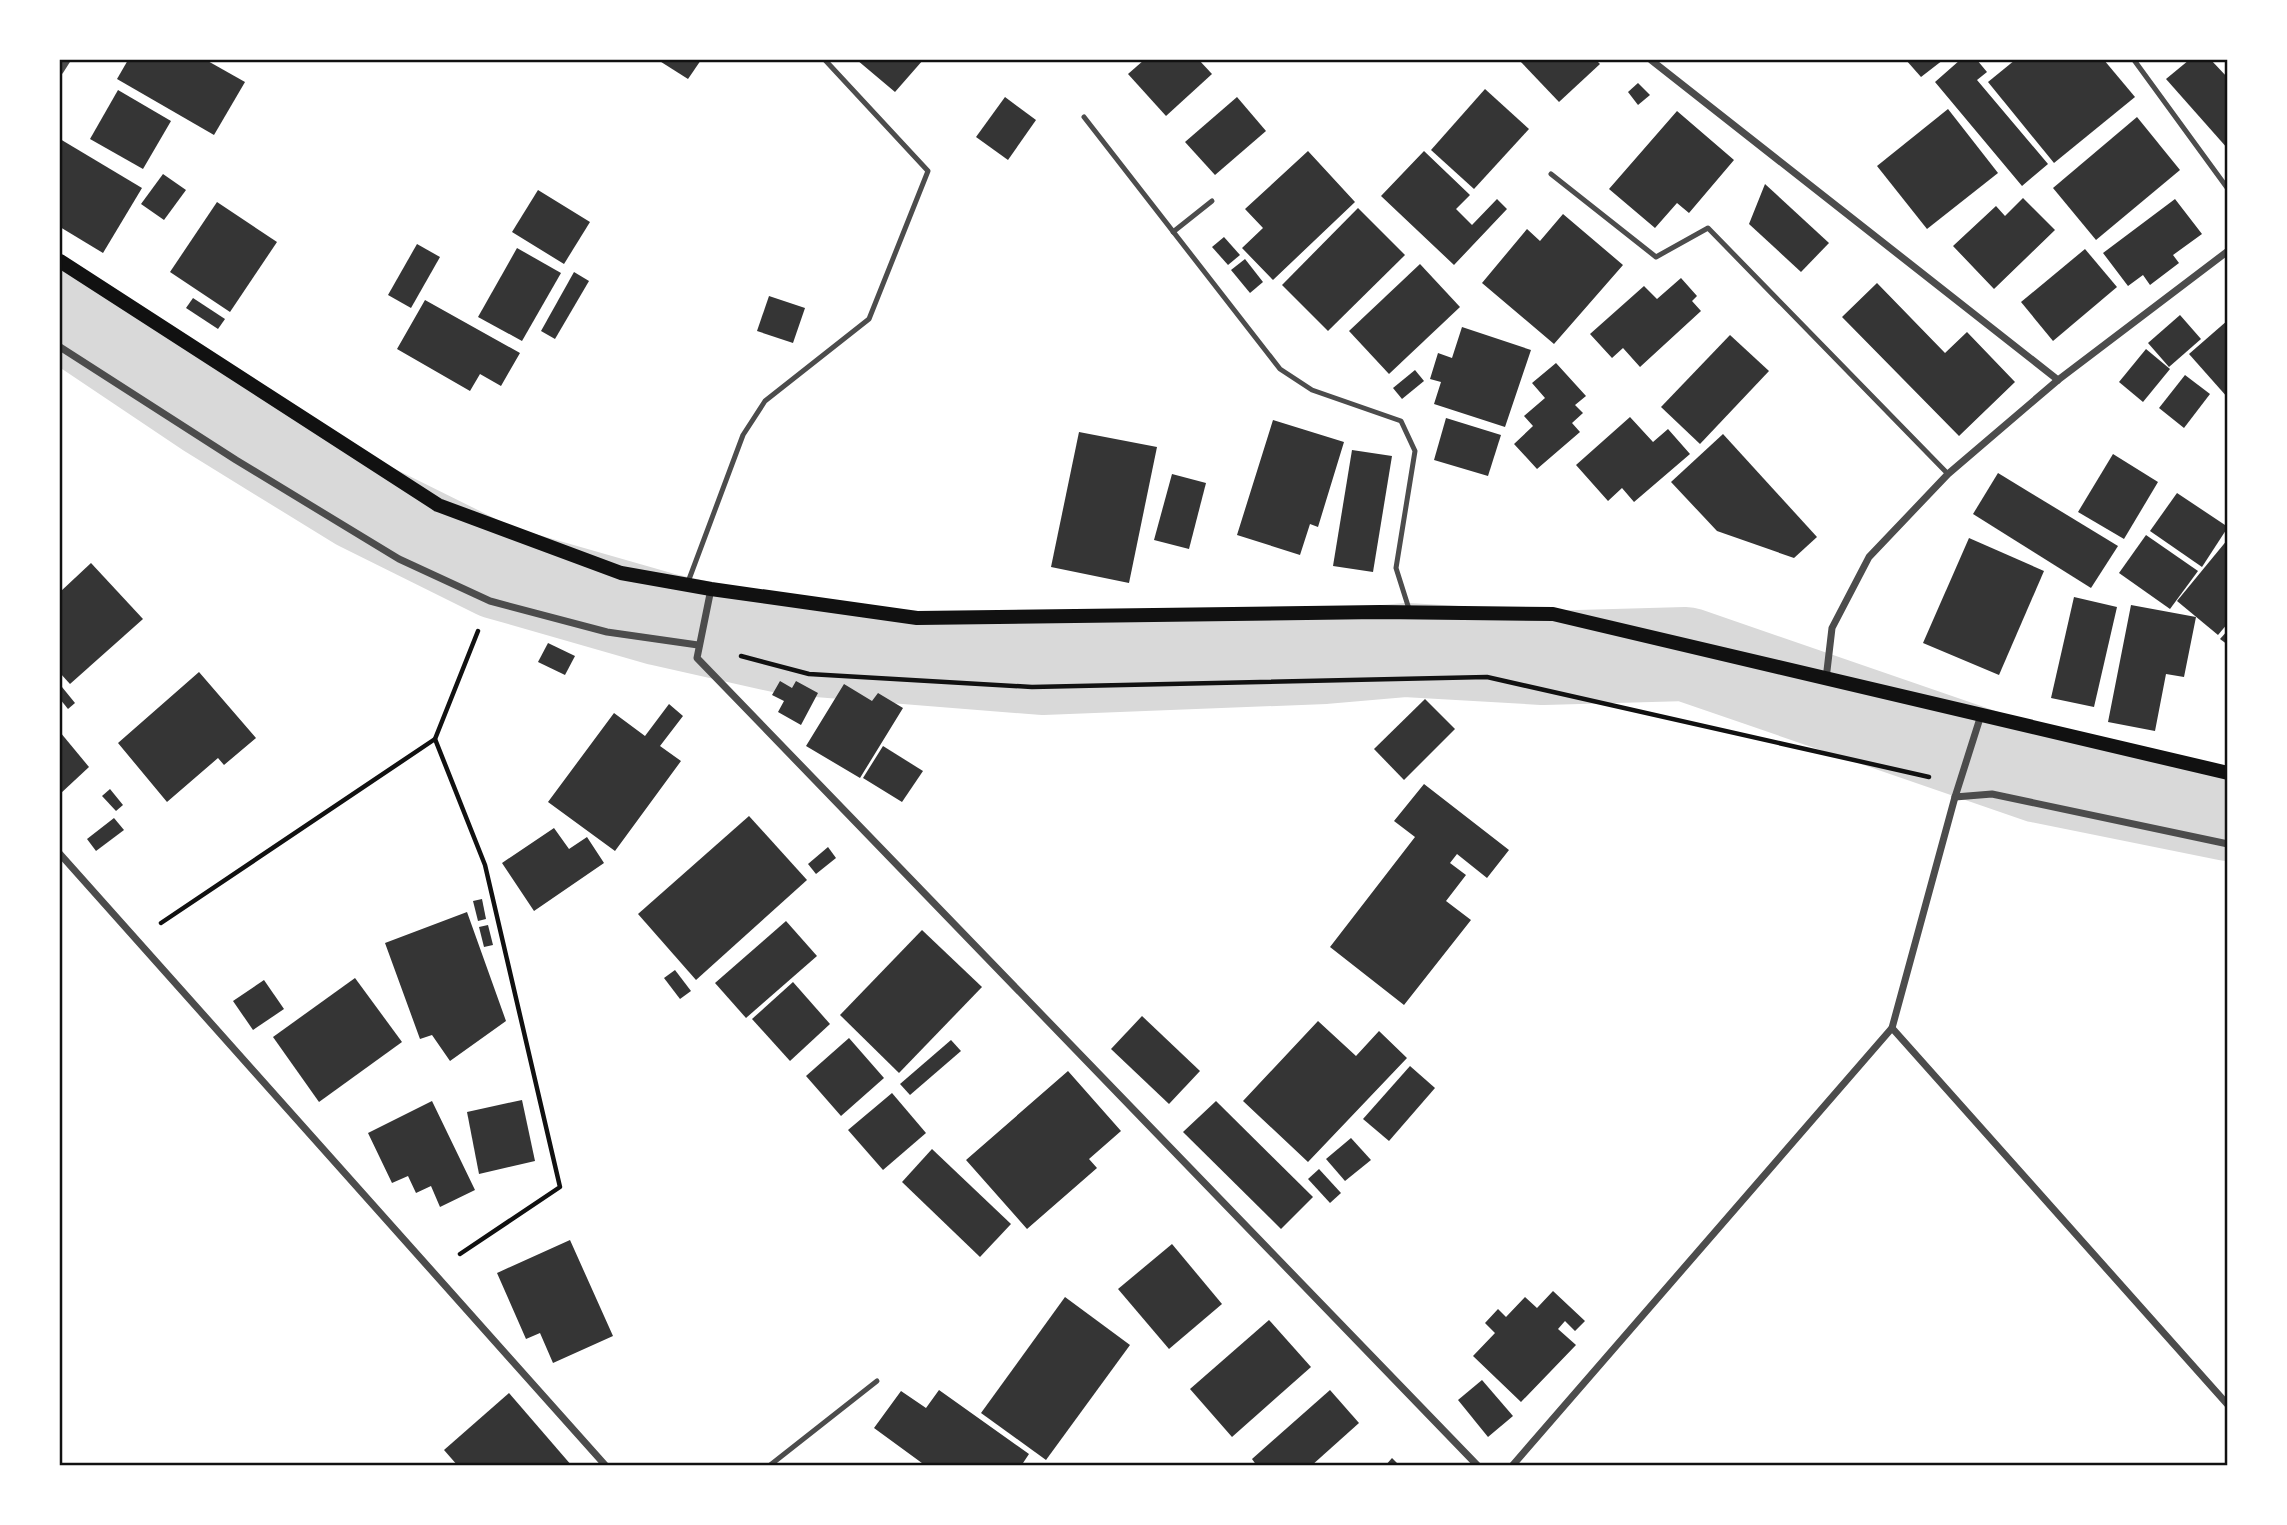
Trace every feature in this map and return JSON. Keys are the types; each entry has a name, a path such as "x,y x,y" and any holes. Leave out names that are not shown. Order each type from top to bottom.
{"main road":[{"path":"60,261 438,505 621,573 711,589 916,618 1409,612 1553,614 2228,773"}],"street":[{"path":"60,71 67,60"},
{"path":"1651,60 2058,380"},
{"path":"1826,680 1832,628 1869,557 1948,474 2058,380 2228,251"},
{"path":"60,347 236,460 398,559 490,601 607,632 698,645"},
{"path":"711,589 697,658 1478,1465"},
{"path":"1512,1465 1892,1028 1955,797 1982,714"},
{"path":"1955,797 1992,794 2228,844"},
{"path":"60,854 606,1465"},
{"path":"1892,1028 2228,1405"}],"lane":[{"path":"687,585 743,435 765,401 869,319 928,171 825,60"},
{"path":"2134,60 2228,189"},
{"path":"1084,117 1280,369 1312,390 1401,421 1415,451 1396,568 1409,612"},
{"path":"1551,174 1656,257 1708,228 1948,474"},
{"path":"1173,232 1212,201"},
{"path":"769,1465 877,1381"}],"path":[{"path":"136,940 435,738 490,601"},
{"path":"698,645 809,674 1032,687 1487,677 1931,778 1955,797"},
{"path":"433,1272 560,1187 485,865 435,738"}],"building":[{"path":"128,60 206,60 245,82 214,135 117,79"},
{"path":"658,60 701,60 688,79"},
{"path":"857,60 923,60 895,92"},
{"path":"1144,60 1199,60 1212,74 1166,116 1128,74"},
{"path":"1519,60 1596,60 1600,64 1559,102"},
{"path":"1906,60 1943,60 1921,77"},
{"path":"1960,60 1977,60 1987,72 1977,80 2048,164 2022,186 1935,82"},
{"path":"2015,60 2104,60 2135,97 2054,163 1988,82"},
{"path":"2189,60 2211,60 2228,78 2228,149 2166,79"},
{"path":"1638,83 1650,95 1638,105 1628,92"},
{"path":"1485,89 1529,129 1474,189 1431,150"},
{"path":"118,90 171,121 143,169 90,139"},
{"path":"1005,97 1036,120 1008,160 976,137"},
{"path":"1237,97 1266,131 1215,175 1185,142"},
{"path":"1948,109 1998,173 1927,229 1877,166"},
{"path":"1677,111 1734,160 1689,213 1677,203 1655,228 1609,189"},
{"path":"2137,117 2180,170 2096,240 2053,188"},
{"path":"60,139 142,188 103,253 60,227"},
{"path":"1308,151 1355,202 1273,280 1242,248 1263,228 1245,209"},
{"path":"1424,151 1470,195 1456,209 1472,225 1497,199 1507,209 1454,265 1381,196"},
{"path":"163,174 186,190 164,220 141,204"},
{"path":"1765,184 1829,243 1801,272 1749,224"},
{"path":"538,190 590,222 564,264 512,232"},
{"path":"2023,198 2055,230 1994,289 1953,246 1996,206 2005,216"},
{"path":"2175,199 2202,234 2173,255 2179,263 2150,285 2143,275 2128,286 2103,253"},
{"path":"217,202 277,242 230,312 170,272"},
{"path":"1358,208 1405,255 1328,331 1282,285"},
{"path":"1563,214 1623,265 1554,344 1482,283 1527,229 1540,241"},
{"path":"1224,237 1240,255 1228,265 1212,247"},
{"path":"417,244 440,257 411,308 388,295"},
{"path":"517,248 561,273 522,341 478,317"},
{"path":"2085,249 2117,287 2053,341 2021,302"},
{"path":"1245,259 1263,282 1250,293 1231,270"},
{"path":"1420,264 1460,307 1389,374 1349,331"},
{"path":"574,272 589,281 555,339 541,331"},
{"path":"1681,278 1697,296 1692,301 1701,311 1640,367 1623,348 1612,358 1590,334 1644,286 1657,299"},
{"path":"1877,283 1945,353 1967,332 2015,382 1959,436 1842,317"},
{"path":"769,296 805,308 793,343 757,331"},
{"path":"193,298 225,319 218,329 186,308"},
{"path":"425,300 520,353 501,386 480,374 470,391 397,349"},
{"path":"2180,315 2201,339 2169,367 2148,343"},
{"path":"2228,320 2228,398 2189,354"},
{"path":"1462,327 1531,350 1505,427 1434,404 1441,382 1430,379 1438,353 1452,358"},
{"path":"1730,335 1769,371 1700,444 1661,407"},
{"path":"2146,349 2170,369 2143,402 2119,382"},
{"path":"1556,363 1586,396 1575,405 1583,413 1572,423 1580,432 1537,469 1514,444 1533,426 1524,416 1545,398 1532,383"},
{"path":"1415,370 1424,381 1402,399 1393,388"},
{"path":"2185,375 2210,394 2184,428 2159,408"},
{"path":"1630,417 1653,442 1668,429 1690,454 1634,502 1622,488 1608,501 1576,465"},
{"path":"1446,418 1501,435 1488,476 1434,460"},
{"path":"1273,420 1344,442 1318,527 1310,524 1300,555 1237,535"},
{"path":"1079,432 1157,447 1129,583 1051,567"},
{"path":"1723,434 1817,537 1794,558 1717,531 1671,482"},
{"path":"1352,450 1392,456 1373,572 1333,566"},
{"path":"2113,454 2158,482 2124,539 2078,512"},
{"path":"1998,473 2118,546 2091,588 1973,514"},
{"path":"1172,474 1206,483 1189,549 1154,540"},
{"path":"2177,493 2228,527 2202,567 2150,531"},
{"path":"2146,535 2198,571 2170,609 2119,573"},
{"path":"1969,538 2044,571 1999,675 1923,643"},
{"path":"2228,539 2228,623 2218,635 2177,601"},
{"path":"91,563 143,619 70,684 60,673 60,592"},
{"path":"2074,597 2117,607 2094,707 2051,698"},
{"path":"2131,605 2196,617 2184,677 2166,674 2155,731 2108,722"},
{"path":"2228,630 2228,645 2220,639"},
{"path":"548,643 575,656 565,675 538,662"},
{"path":"199,672 256,738 224,765 218,758 167,802 118,743"},
{"path":"780,681 792,688 796,681 818,693 801,725 778,712 784,701 772,695"},
{"path":"844,684 872,701 878,693 903,708 860,778 806,746"},
{"path":"62,687 75,703 68,709 60,699"},
{"path":"1425,699 1455,729 1404,780 1374,749"},
{"path":"669,704 683,716 660,746 681,761 615,851 548,802 614,713 645,736"},
{"path":"60,732 89,767 60,794"},
{"path":"883,746 923,771 902,802 863,778"},
{"path":"1424,784 1509,850 1487,878 1457,854 1450,863 1466,875 1446,901 1471,920 1404,1005 1330,947 1415,837 1394,821"},
{"path":"110,789 123,805 116,811 102,796"},
{"path":"749,816 807,880 696,980 638,914"},
{"path":"114,818 124,830 96,851 87,839"},
{"path":"554,828 569,849 587,837 604,863 534,911 502,863"},
{"path":"828,847 836,858 816,874 808,864"},
{"path":"482,899 486,919 478,921 473,901"},
{"path":"467,912 506,1021 450,1061 432,1035 420,1039 385,943"},
{"path":"786,921 817,956 746,1018 715,983"},
{"path":"488,925 493,945 484,947 479,927"},
{"path":"922,930 982,987 899,1073 840,1015"},
{"path":"675,970 691,991 680,999 664,978"},
{"path":"355,978 402,1042 319,1102 273,1037"},
{"path":"264,980 284,1009 253,1030 233,1001"},
{"path":"793,982 830,1024 790,1061 752,1019"},
{"path":"1142,1016 1200,1071 1169,1104 1111,1049"},
{"path":"1318,1021 1356,1056 1379,1031 1407,1058 1308,1162 1243,1101"},
{"path":"849,1038 884,1078 841,1116 806,1076"},
{"path":"951,1040 961,1051 910,1095 900,1084"},
{"path":"1410,1066 1435,1088 1389,1141 1363,1119"},
{"path":"1068,1071 1121,1131 1089,1159 1097,1168 1027,1229 966,1160"},
{"path":"892,1093 926,1133 883,1170 848,1130"},
{"path":"522,1100 535,1161 479,1174 467,1112"},
{"path":"432,1101 475,1190 440,1207 431,1186 416,1193 408,1176 392,1183 368,1133"},
{"path":"1216,1101 1313,1197 1281,1229 1183,1132"},
{"path":"1351,1138 1371,1160 1345,1181 1326,1159"},
{"path":"932,1149 1011,1224 980,1257 902,1182"},
{"path":"1319,1169 1341,1193 1330,1203 1308,1179"},
{"path":"570,1240 613,1336 553,1363 540,1333 526,1339 497,1273"},
{"path":"1172,1244 1222,1304 1169,1349 1118,1289"},
{"path":"1553,1291 1585,1321 1575,1331 1565,1321 1558,1329 1576,1345 1521,1402 1473,1356 1495,1333 1485,1323 1498,1309 1506,1317 1525,1297 1537,1308"},
{"path":"1065,1297 1130,1345 1046,1460 981,1413"},
{"path":"1269,1320 1311,1367 1232,1437 1190,1389"},
{"path":"1482,1380 1513,1416 1488,1437 1458,1400"},
{"path":"939,1390 1029,1454 1021,1466 926,1466 874,1428 901,1391 926,1408"},
{"path":"1330,1390 1359,1423 1311,1466 1257,1466 1252,1459"},
{"path":"509,1393 572,1466 458,1466 444,1450"},
{"path":"1392,1458 1400,1466 1385,1466"}],"waterway":[{"path":"60,311 209,411 360,504 497,572 661,619 791,648 1042,668 1325,657 1406,650 1543,658 1686,654 2040,776 2228,814"}]}
